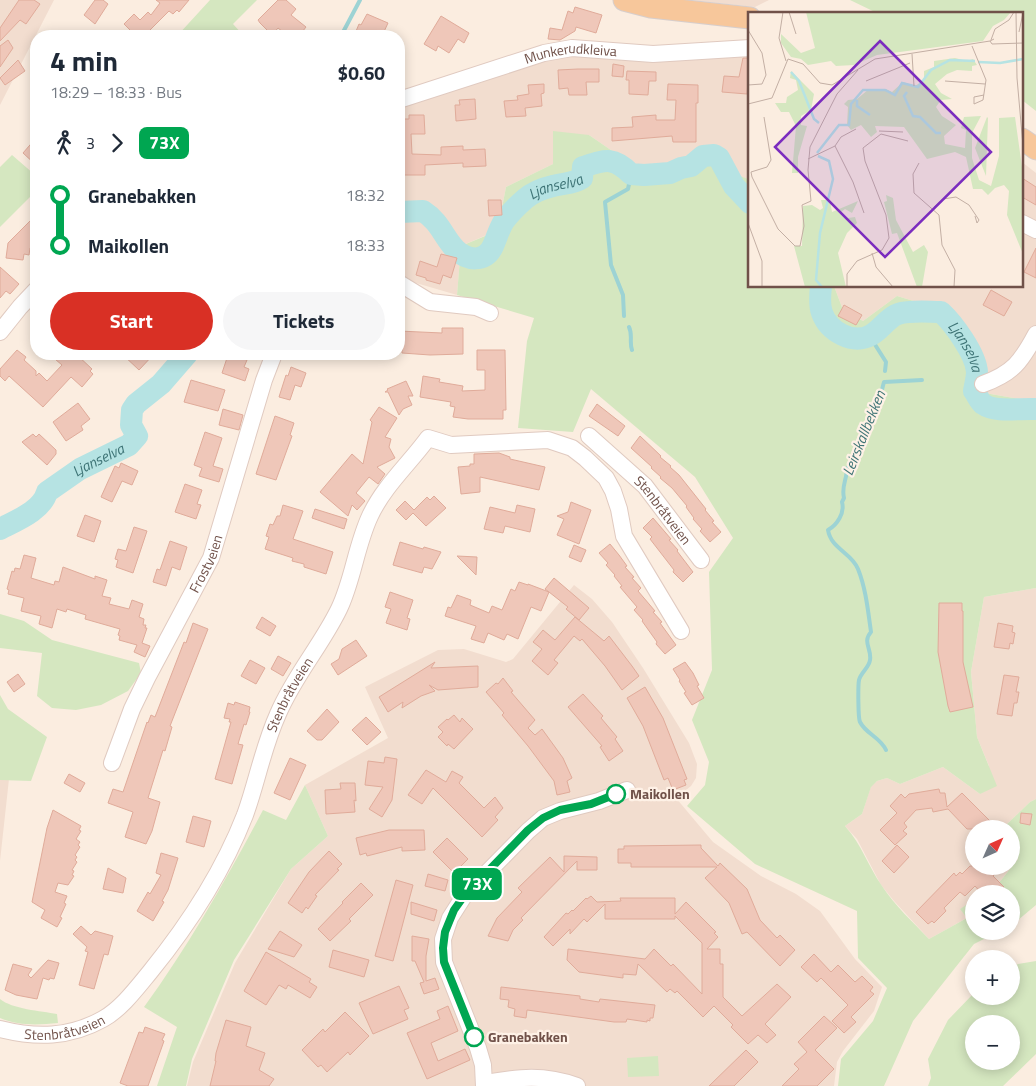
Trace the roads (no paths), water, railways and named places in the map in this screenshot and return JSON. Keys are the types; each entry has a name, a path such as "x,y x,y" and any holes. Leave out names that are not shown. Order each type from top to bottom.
{"main road":[{"path":"624,0 651,7 748,18"},
{"path":"1024,140 1036,149"}],"street":[{"name":"Munkerudkleiva","path":"405,98 563,48 653,54 748,48"},
{"path":"1024,224 1036,230"},
{"path":"405,287 430,302 476,307 490,313"},
{"path":"0,332 30,296"},
{"path":"983,384 1005,376 1025,354 1036,334"},
{"name":"Frostveien","path":"112,763 125,726 144,684 211,558 272,360"},
{"name":"Stenbråtveien","path":"589,436 645,486 701,560"},
{"name":"Stenbråtveien","path":"0,1028 29,1035 52,1035 75,1030 104,1019 120,1006 138,986 186,925 212,886 232,847 245,814 269,737 289,690 334,619 342,602 371,514 383,494 428,438 451,446 536,440 553,441 572,448 606,478 619,509 624,536 681,631"},
{"name":"Stenbråtveien","path":"606,478 621,464"},
{"path":"578,1086 535,1076 485,1085 483,1065 478,1048 444,962 444,939 450,918 464,896 528,830 543,818 560,810 599,801 627,790"}],"waterway":[{"path":"344,30 360,0"},
{"name":"Ljanselva","path":"405,212 423,211 437,224 455,249 470,258 481,258 490,252 504,221 525,199 546,188 579,180 582,178 583,167 603,161 619,164 631,174 644,175 670,173 691,166 703,156 714,155 719,158 734,186 748,201"},
{"path":"624,316 623,295 611,265 605,202 628,189 631,174"},
{"name":"Ljanselva","path":"821,288 820,307 825,320 836,331 849,337 864,338 871,335 898,314 941,312 952,323 973,357 977,372 974,391 982,403 988,407 1001,409 1036,409"},
{"path":"629,327 632,350"},
{"name":"Leirskallbekken","path":"873,334 874,343 886,362 885,371"},
{"name":"Ljanselva","path":"0,529 34,510 40,505 47,492 80,469 129,445 137,436 131,425 132,410 136,404 161,384 182,360"},
{"name":"Leirskallbekken","path":"886,750 866,730 859,719 859,680 869,663 870,656 867,639 871,632 863,584 855,564 833,542 828,530 837,522 841,514 847,468 852,466 856,459 854,456 859,452 862,436 877,409 884,382 922,380"}],"place":[{"name":"Maikollen","path":"616,794"},
{"name":"Granebakken","path":"474,1037"}]}
